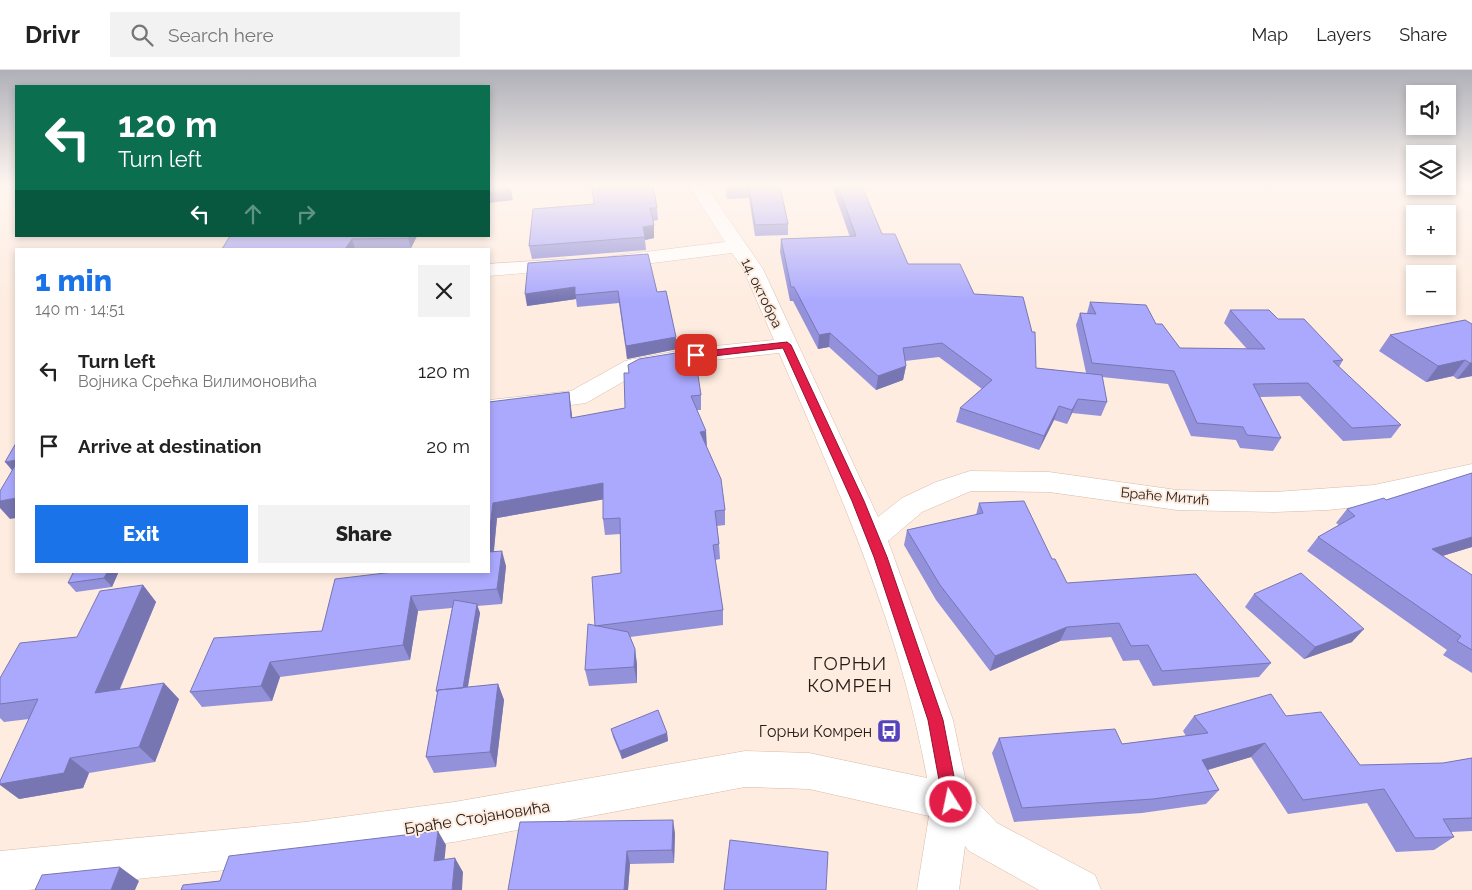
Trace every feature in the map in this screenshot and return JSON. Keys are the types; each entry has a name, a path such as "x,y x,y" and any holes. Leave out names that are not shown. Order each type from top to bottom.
{"street":[{"name":"14. октобра","path":"724,224 753,269 873,537 935,720 951,802 938,890"},
{"path":"490,270 589,263 738,246"},
{"path":"490,408 577,398 633,366 696,355 787,345"},
{"name":"Браће Митић","path":"873,537 912,505 946,488 970,481 1049,482 1177,500 1275,502 1328,500 1374,495 1472,473"},
{"name":"Браће Стојановића","path":"0,872 305,842 454,822 745,769 809,771 951,802"},
{"path":"951,802 983,837 1080,890"}],"building":[{"path":"531,224 654,225 643,227 645,237 529,246"},
{"path":"852,224 878,224 882,234 895,234 908,264 960,264 974,294 1023,297 1032,332 1035,332 1036,368 1102,375 1107,402 1078,399 1072,410 1059,406 1044,436 960,408 992,380 942,343 903,348 906,366 878,376 830,333 819,335 794,287 791,287 781,239 856,236"},
{"path":"229,237 408,237 352,239 346,248 223,248"},
{"path":"648,254 657,292 666,291 676,337 626,346 618,291 575,295 575,287 525,294 528,263"},
{"path":"1090,302 1146,305 1156,324 1162,324 1180,348 1265,349 1230,310 1269,310 1278,319 1304,319 1343,360 1333,361 1401,425 1352,428 1308,383 1253,384 1281,438 1247,435 1243,427 1197,423 1174,371 1092,363 1080,313 1096,314"},
{"path":"1465,320 1472,324 1472,363 1465,360 1438,366 1390,335"},
{"path":"688,351 691,369 697,369 701,395 691,396 706,431 700,432 721,479 725,510 715,511 719,544 713,545 723,610 595,626 592,577 621,573 620,518 603,519 603,483 493,503 490,528 490,402 569,392 571,418 625,408 624,373 629,373 628,365 639,359"},
{"path":"15,445 15,460 5,462"},
{"path":"15,466 15,498 0,501 0,491"},
{"path":"1472,473 1472,537 1432,549 1472,575 1472,650 1457,641 1461,636 1318,537 1355,516 1347,509 1384,498 1386,500"},
{"path":"1024,501 1052,559 1055,559 1067,583 1196,574 1271,663 1162,671 1148,645 1131,646 1119,623 1067,627 995,656 940,585 907,530 983,513 979,503"},
{"path":"502,551 497,589 411,596 403,645 270,662 261,686 190,692 214,638 322,631 335,579 385,573 490,573 490,552"},
{"path":"73,573 107,573 104,578 68,583"},
{"path":"1301,573 1364,629 1315,647 1254,594"},
{"path":"143,585 95,693 164,683 139,747 70,758 64,773 0,784 38,699 0,704 0,678 20,643 77,637 100,591"},
{"path":"454,600 477,604 463,688 436,691"},
{"path":"588,624 628,632 635,649 634,667 585,670"},
{"path":"498,684 490,752 426,757 438,690"},
{"path":"1271,694 1286,716 1321,712 1360,765 1443,763 1472,758 1472,818 1443,819 1454,837 1415,838 1384,789 1303,800 1265,743 1202,760 1219,790 1153,799 1022,808 999,738 1115,729 1122,744 1208,733 1194,716"},
{"path":"658,710 667,733 620,751 611,729"},
{"path":"673,820 672,850 627,851 624,890 508,890 520,822"},
{"path":"438,831 434,861 455,858 452,890 181,890 183,885 220,881 229,856"},
{"path":"730,840 828,852 826,890 724,890"},
{"path":"120,867 111,890 35,890 42,875"}],"place":[{"name":"Горњи Комрен","path":"889,731"}],"district":[{"name":"ГОРЊИ КОМРЕН","path":"850,674"}],"route":[{"path":"696,355 787,345 873,537 935,720 951,802"}]}
